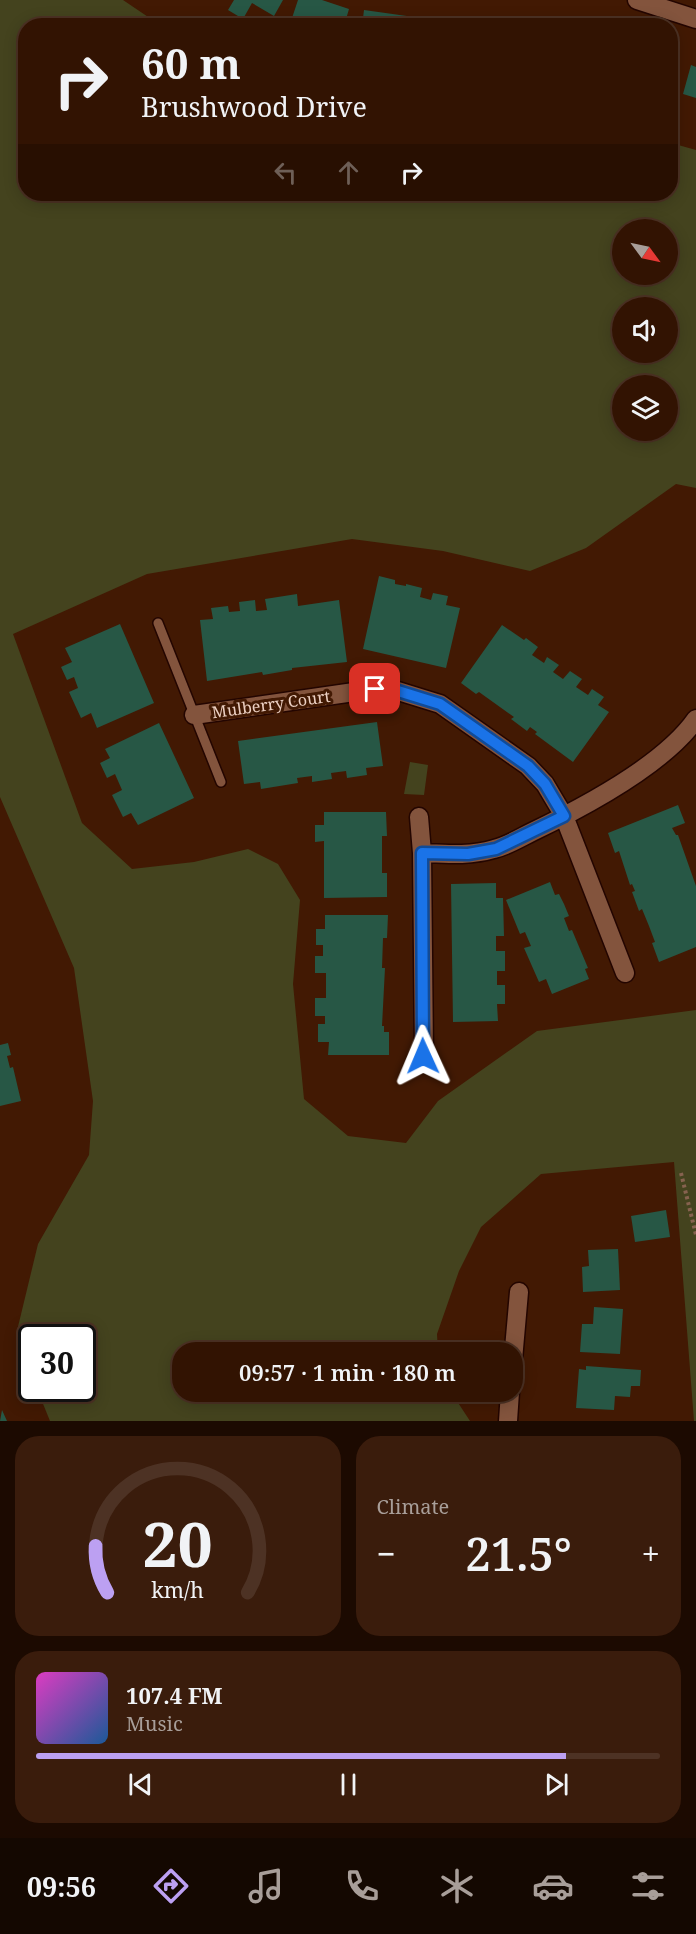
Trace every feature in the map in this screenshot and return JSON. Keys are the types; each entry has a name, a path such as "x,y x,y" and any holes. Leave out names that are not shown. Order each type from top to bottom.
{"street":[{"path":"637,0 696,19"},
{"name":"Mulberry Court","path":"194,715 375,689 398,691 440,704 528,766 545,784 564,816 626,973"},
{"path":"422,853 468,854 496,849 564,816 634,775 668,748 696,719"},
{"path":"419,817 422,853 423,1056"},
{"path":"515,1342 519,1292"},
{"path":"508,1421 509,1402"}],"lane":[{"path":"158,623 221,782"}],"path":[{"path":"681,1173 696,1235"}],"shaded area":[{"path":"0,0 123,0 150,18 18,18 18,201 678,201 678,145 696,150 696,488 676,484 586,548 530,571 443,551 352,539 147,574 13,634 82,823 132,869 194,862 248,849 278,864 300,900 293,984 304,1099 348,1136 406,1143 438,1101 537,1031 696,1010 696,1421 694,1421 674,1162 541,1174 481,1227 459,1271 437,1334 437,1342 172,1342 172,1402 458,1402 470,1421 50,1421 42,1402 96,1402 96,1324 19,1324 38,1244 89,1155 93,1101 74,968 0,797"},
{"path":"410,762 428,765 424,795 404,794"}],"building":[{"path":"234,0 283,0 274,16 252,3 244,18 228,10"},
{"path":"298,0 322,0 349,9 346,18 292,18"},
{"path":"364,10 414,17 414,18 363,18"},
{"path":"691,65 696,67 696,98 683,94"},
{"path":"379,576 395,580 395,584 422,588 420,597 431,600 433,593 448,596 446,605 460,608 446,668 363,649"},
{"path":"297,594 298,606 339,600 347,662 207,681 200,620 213,619 211,608 228,606 229,612 240,611 239,602 255,600 256,611 267,610 265,599"},
{"path":"120,624 154,703 97,728 91,713 81,718 69,692 78,688 74,677 67,680 61,667 72,662 65,648"},
{"path":"502,625 538,647 532,655 544,663 547,657 559,665 553,672 563,679 570,671 582,679 576,687 588,695 592,689 604,697 598,705 609,712 573,762 535,734 537,732 530,727 527,731 511,719 514,717 479,692 476,694 461,683"},
{"path":"377,722 383,766 366,768 367,775 347,778 346,771 331,773 332,779 312,782 312,776 297,778 298,783 261,789 260,782 244,784 238,741"},
{"path":"159,723 194,798 138,825 131,813 123,817 112,795 122,790 115,774 107,778 100,763 110,758 105,749"},
{"path":"678,805 685,823 672,828 678,835 696,886 696,947 659,962 649,926 642,909 639,911 632,892 635,891 632,884 630,885 619,851 615,853 608,833"},
{"path":"324,812 386,812 387,836 382,836 382,873 387,873 387,897 324,898 324,841 315,842 315,825 324,825"},
{"path":"550,882 555,895 559,894 569,916 564,918 569,931 572,930 588,968 585,969 589,979 552,994 546,979 539,982 524,948 531,946 525,932 520,934 506,900"},
{"path":"496,883 496,898 503,898 504,936 496,936 496,951 505,951 505,971 497,971 497,985 505,985 505,1004 497,1004 498,1021 453,1022 451,884"},
{"path":"325,915 388,915 387,938 383,938 382,968 385,968 382,1026 384,1026 384,1032 389,1032 389,1055 328,1055 329,1042 318,1042 318,1024 325,1024 325,1016 315,1016 315,998 326,998 326,973 315,973 315,956 323,956 323,945 316,945 316,929 325,929"},
{"path":"8,1043 11,1055 7,1056 10,1068 13,1067 21,1101 0,1106 0,1045"},
{"path":"666,1210 670,1237 635,1242 631,1216"},
{"path":"618,1249 620,1290 583,1292 582,1267 589,1266 588,1250"},
{"path":"594,1307 623,1309 620,1354 580,1352 582,1324 593,1324"},
{"path":"586,1366 641,1370 640,1386 631,1386 630,1397 615,1396 614,1410 576,1408 579,1369 586,1370"},
{"path":"2,1410 7,1421 0,1421"}],"route":[{"path":"375,689 398,691 440,704 528,766 545,784 564,816 496,849 468,854 422,853 423,1056"}]}
